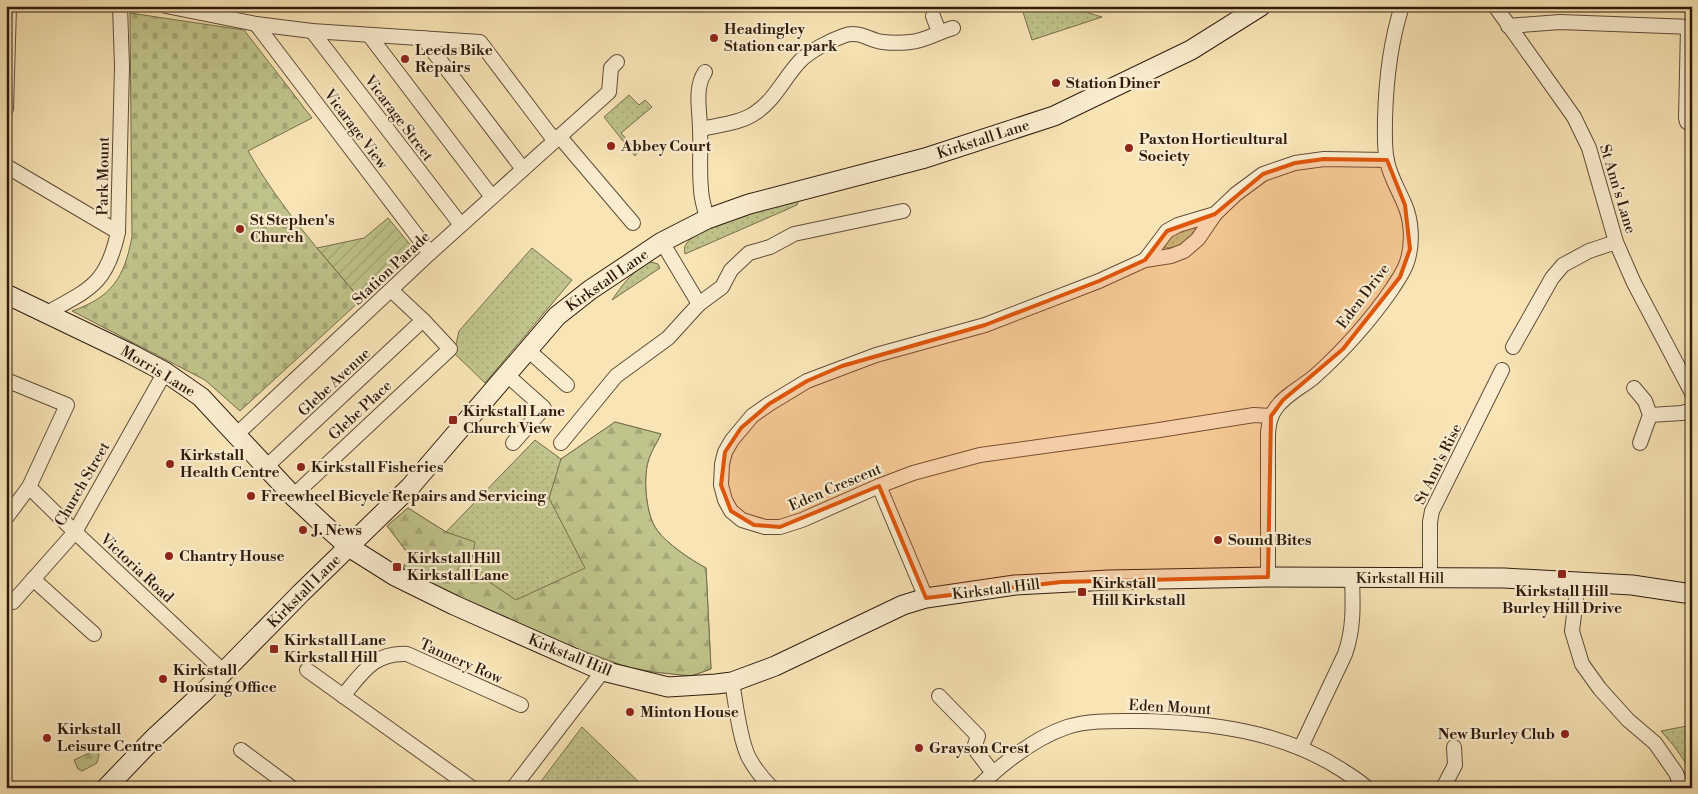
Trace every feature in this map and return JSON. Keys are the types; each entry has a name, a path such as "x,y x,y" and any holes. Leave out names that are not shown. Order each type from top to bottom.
{"street":[{"path":"6,110 9,6"},
{"name":"Park Mount","path":"47,313 86,291 101,277 111,260 118,232 122,66 120,6"},
{"path":"166,6 256,24 312,31 480,42 560,134 633,223"},
{"name":"Kirkstall Lane","path":"106,788 154,738 224,672 348,546 410,487 557,316 590,290 662,242 707,219 749,204 924,158 1054,116 1191,50 1261,6"},
{"name":"Eden Drive","path":"1271,416 1283,400 1313,378 1343,348 1386,297 1407,263 1410,249 1409,220 1405,205 1391,174 1385,143 1387,82 1391,48 1402,6"},
{"name":"St Ann's Lane","path":"1494,6 1574,117 1590,148 1616,242 1634,283 1692,392"},
{"path":"933,16 939,32"},
{"path":"1508,26 1560,22 1690,27 1686,118 1687,122 1692,124"},
{"name":"Vicarage View","path":"256,24 430,253"},
{"path":"700,129 753,115 773,97 801,60 821,46 844,36 864,35 882,42 909,42 929,38 939,32 953,28"},
{"name":"Vicarage Street","path":"312,31 461,225"},
{"path":"369,34 492,197"},
{"path":"423,38 523,169"},
{"name":"Station Parade","path":"237,434 430,253 560,134 609,92 611,68 617,62"},
{"path":"704,72 701,78 699,94 701,191 707,219"},
{"name":"Eden Crescent","path":"1271,416 1254,415 980,455 913,473 802,520 780,527 765,527 742,520 731,511 725,500 721,485 722,464 725,452 732,440 752,416 807,381 876,355 985,324 1099,281 1145,260 1171,256 1184,251 1198,239 1215,214 1236,194 1263,174 1295,163 1324,158 1387,160"},
{"path":"6,166 118,232"},
{"path":"562,443 616,376 668,338 699,304 722,287 731,270 750,253 770,247 794,234 903,211"},
{"name":"Eden Crescent","path":"1145,260 1167,231 1178,225 1215,214"},
{"path":"662,242 699,304"},
{"path":"1513,347 1552,278 1563,265 1590,251 1616,242"},
{"path":"391,290 423,320"},
{"name":"Morris Lane","path":"6,294 129,352 165,372 201,397 293,496 348,546"},
{"name":"Glebe Place","path":"293,496 450,349 423,320"},
{"name":"Glebe Avenue","path":"267,466 423,320"},
{"path":"528,350 566,385"},
{"name":"St Ann's Rise","path":"1430,579 1430,522 1432,511 1502,370"},
{"name":"Church Street","path":"13,602 75,532 165,372"},
{"path":"507,375 544,408 513,443"},
{"path":"6,380 67,405 29,487 6,518"},
{"path":"1634,388 1645,401 1650,416 1640,443"},
{"path":"1650,416 1668,415 1692,410"},
{"path":"1268,577 1268,433 1271,416"},
{"path":"879,486 926,598"},
{"name":"Victoria Road","path":"29,487 224,672"},
{"name":"Kirkstall Hill","path":"348,546 395,576 454,605 603,671 668,687 732,682 775,666 903,605 926,598 1006,586 1061,582 1268,577 1504,578 1632,585 1692,594"},
{"path":"34,578 94,634"},
{"path":"1301,747 1346,654 1351,638 1353,621 1352,578"},
{"path":"1578,582 1572,631 1582,664 1600,689 1628,720 1655,743 1676,774 1682,788"},
{"name":"Tannery Row","path":"343,696 376,660 397,654 407,654 521,705"},
{"path":"307,670 472,788"},
{"path":"513,788 603,671"},
{"path":"732,682 740,728 748,755 772,788"},
{"path":"939,696 978,736 974,748 993,772"},
{"name":"Eden Mount","path":"977,788 993,772 1037,741 1052,733 1070,726 1084,724 1147,721 1230,727 1301,747 1332,764 1367,788"},
{"path":"1443,788 1455,765 1454,747"},
{"path":"241,750 292,788"}],"highlighted area":[{"path":"1324,159 1387,160 1405,205 1410,249 1400,277 1343,349 1283,400 1271,416 1268,577 1061,582 926,598 879,486 780,527 754,525 731,511 721,485 725,452 741,428 769,404 807,381 842,366 985,325 1099,281 1145,260 1167,231 1215,214 1263,174 1295,163"}],"green space":[{"path":"1021,6 1066,6 1102,17 1032,40"},
{"path":"130,13 244,30 312,118 248,151 287,210 361,300 240,411 205,380 72,311 97,299 114,284 125,264 132,237"},
{"path":"629,95 639,105 645,100 652,107 621,133 638,152 635,156 604,117"},
{"path":"799,199 797,205 685,254 685,245 707,229 739,216"},
{"path":"388,218 417,253 361,300 317,248 364,238"},
{"path":"1194,227 1196,231 1186,241 1178,246 1164,248 1168,239 1172,236"},
{"path":"532,248 572,280 485,383 454,353 459,331"},
{"path":"651,262 658,264 660,268 612,300 624,283 635,272"},
{"path":"615,422 661,434 650,455 646,469 646,497 650,516 657,530 667,541 706,568 711,669 691,676 627,667 601,658 402,569 410,556 387,526 408,508 446,532 535,440 561,459"},
{"path":"615,422 661,434 650,455 646,469 646,497 650,516 657,530 667,541 706,568 711,669 691,676 627,667 540,635 452,595 402,569 410,556 387,526 408,508 446,532 475,542 470,569 516,600 585,568 549,498 561,459"},
{"path":"1692,725 1692,772 1661,731"},
{"path":"582,727 645,788 536,788"},
{"path":"96,750 99,754 97,763 82,771 78,769 74,760"}],"place":[{"name":"Headingley Station car park","path":"714,38"},
{"name":"Leeds Bike Repairs","path":"405,59"},
{"name":"Station Diner","path":"1056,83"},
{"name":"Abbey Court","path":"611,146"},
{"name":"Paxton Horticultural Society","path":"1129,148"},
{"name":"St Stephen's Church","path":"240,229"},
{"name":"Kirkstall Lane Church View","path":"453,420"},
{"name":"Kirkstall Health Centre","path":"170,464"},
{"name":"Kirkstall Fisheries","path":"301,467"},
{"name":"Freewheel Bicycle Repairs and Servicing","path":"251,496"},
{"name":"J. News","path":"303,530"},
{"name":"Sound Bites","path":"1218,540"},
{"name":"Chantry House","path":"169,556"},
{"name":"Kirkstall Hill Kirkstall Lane","path":"397,567"},
{"name":"Kirkstall Hill Burley Hill Drive","path":"1562,574"},
{"name":"Kirkstall Hill Kirkstall","path":"1082,592"},
{"name":"Kirkstall Lane Kirkstall Hill","path":"274,649"},
{"name":"Kirkstall Housing Office","path":"163,679"},
{"name":"Minton House","path":"630,712"},
{"name":"New Burley Club","path":"1565,734"},
{"name":"Kirkstall Leisure Centre","path":"47,738"},
{"name":"Grayson Crest","path":"919,748"}]}
